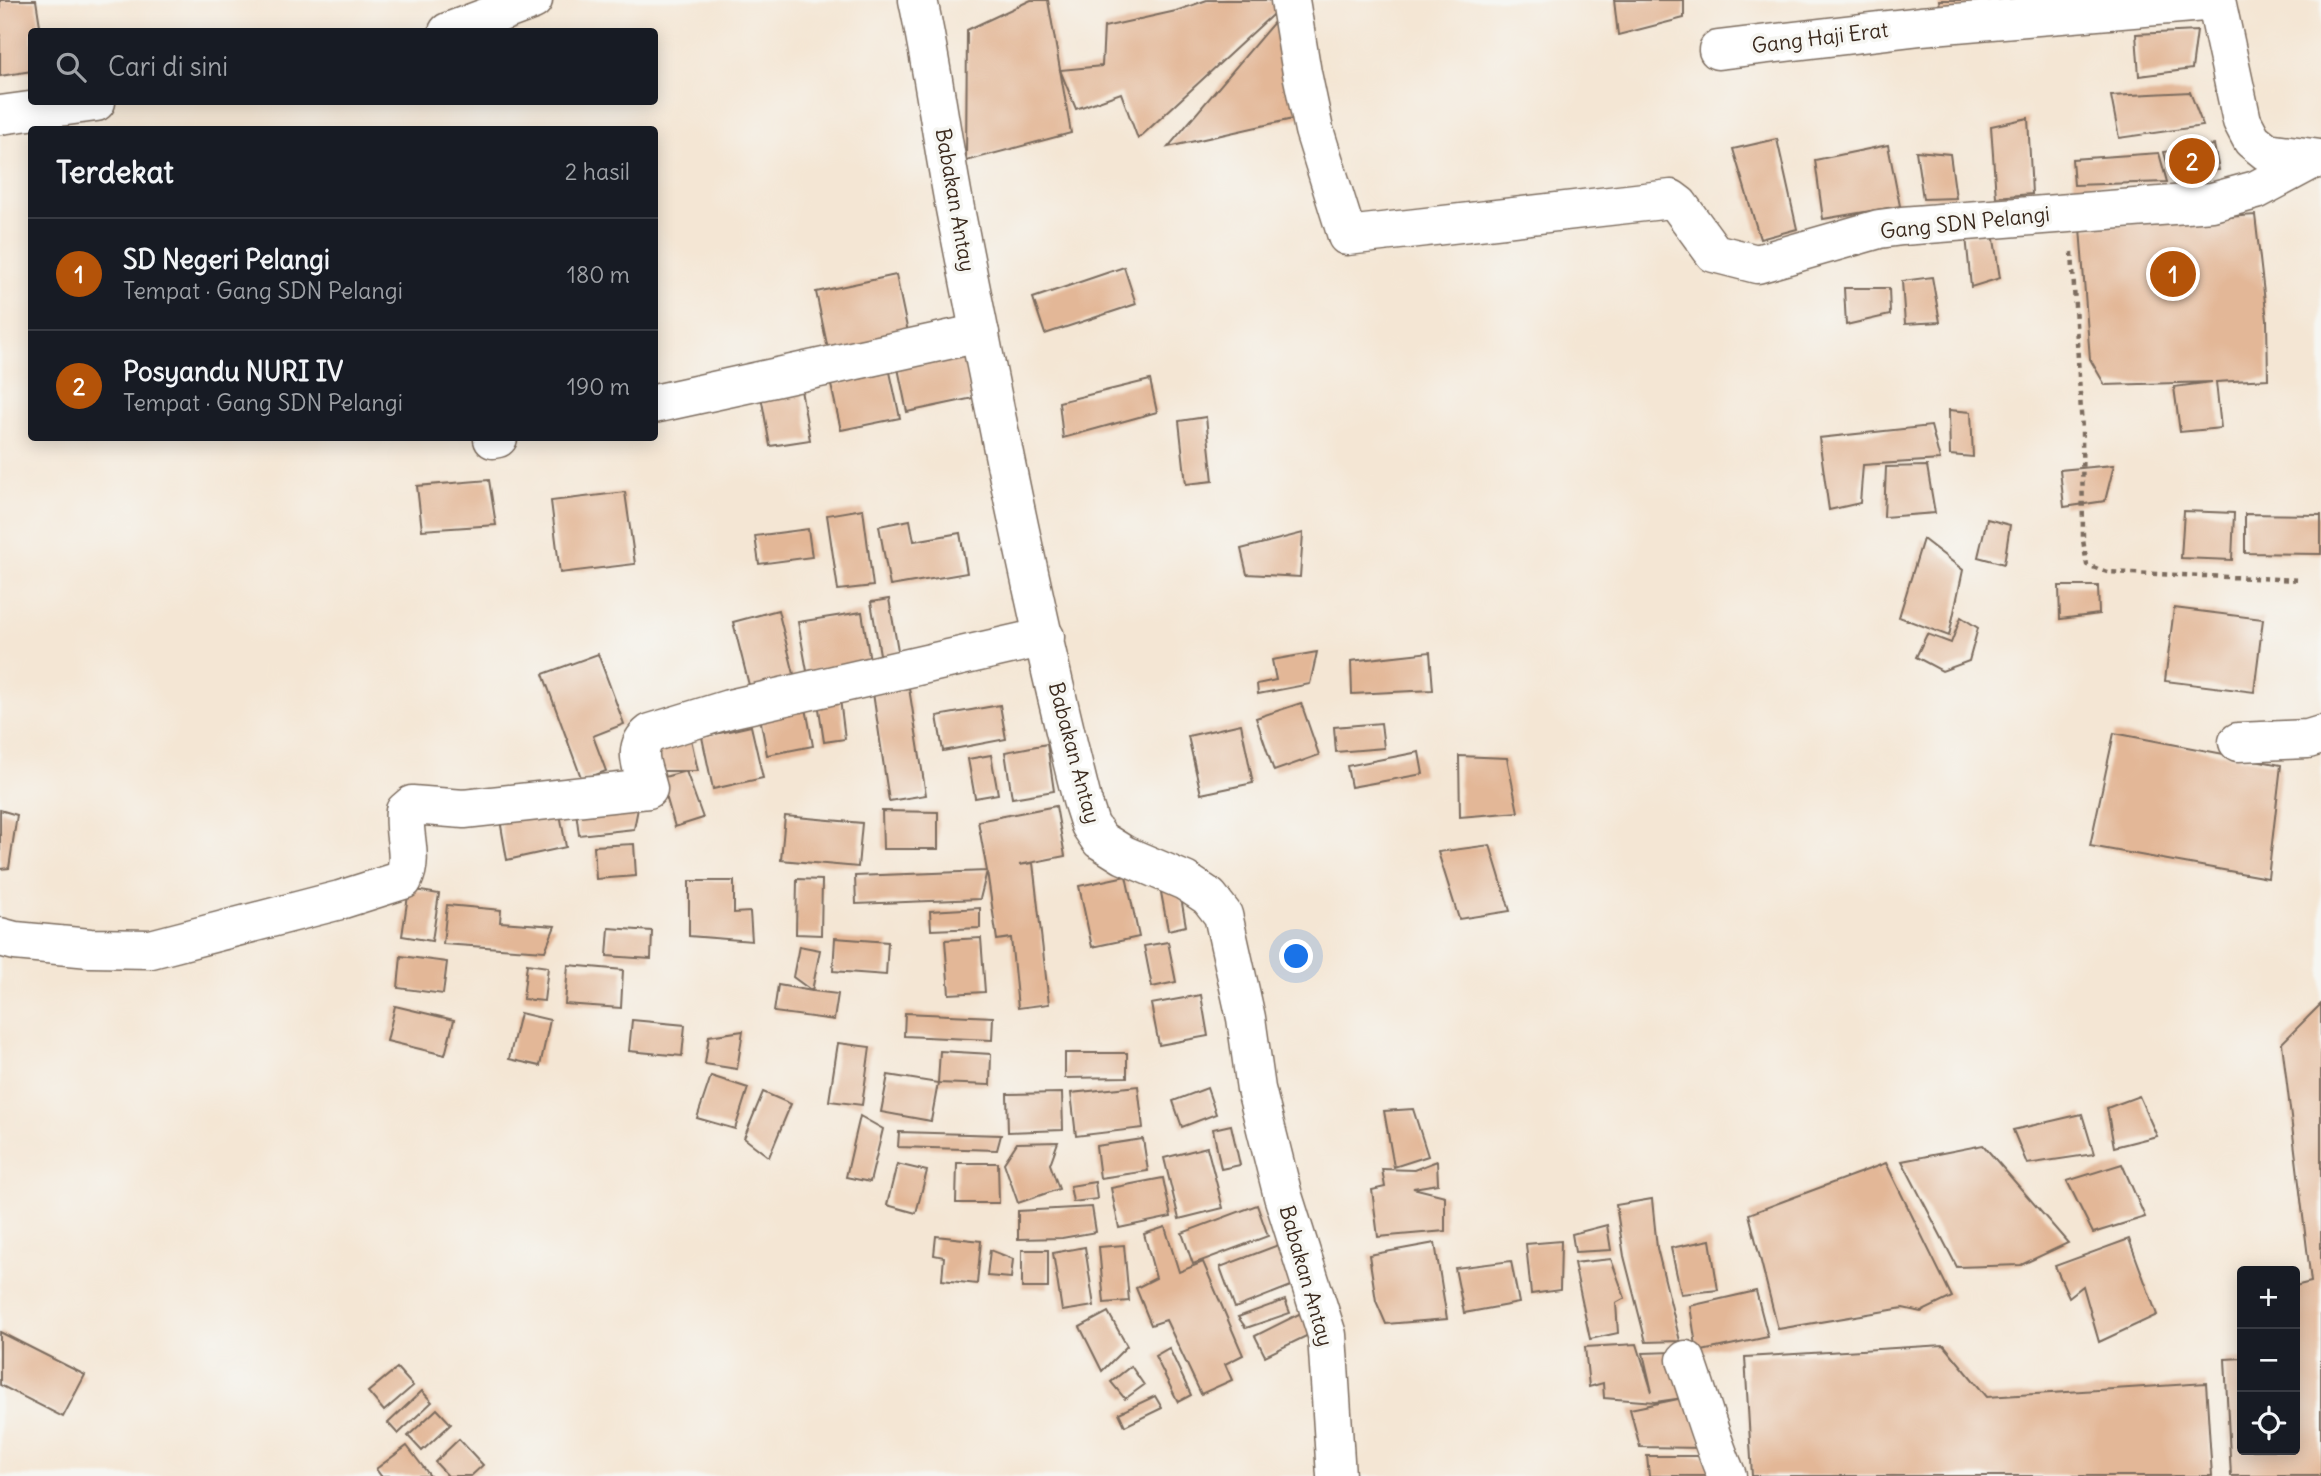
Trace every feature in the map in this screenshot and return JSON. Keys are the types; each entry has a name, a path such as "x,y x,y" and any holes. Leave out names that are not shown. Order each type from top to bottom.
{"street":[{"name":"Babakan Antay","path":"918,0 957,221 1082,800 1090,825 1100,840 1124,855 1185,881 1209,897 1223,915 1246,1018 1256,1089 1283,1196 1327,1335 1336,1476"},
{"name":"Gang SDN Pelangi","path":"1290,0 1314,130 1347,236 1671,199 1679,205 1714,253 1757,264 1879,229 2213,202 2256,190 2318,159"},
{"path":"2216,0 2242,121 2252,140 2267,152 2318,159"},
{"name":"Gang Haji Erat","path":"1718,50 1921,26 2216,0"},
{"path":"458,28 519,3"},
{"path":"0,115 74,105"},
{"path":"658,403 980,333"},
{"path":"0,937 15,941 90,948 150,949 340,900 404,880 409,866 404,820 405,811 412,805 419,803 464,809 648,789 639,750 643,740 652,733 729,709 1045,636"},
{"path":"2238,741 2308,739 2321,735"},
{"path":"1686,1360 1713,1443 1727,1476"}],"path":[{"path":"2070,213 2082,430 2082,540 2087,565 2107,572 2302,580"}],"building":[{"path":"0,0 36,0 40,28 28,28 28,72 0,76"},
{"path":"1031,0 1048,0 1071,133 966,161 967,30"},
{"path":"1207,0 1282,0 1285,3 1138,139 1121,93 1076,109 1060,70 1102,66 1104,27 1176,11"},
{"path":"1614,0 1684,0 1684,18 1618,35"},
{"path":"1939,0 1984,0 1964,19 1942,21"},
{"path":"1286,8 1306,116 1168,147"},
{"path":"2197,31 2192,69 2139,76 2136,34"},
{"path":"2190,92 2203,126 2119,138 2111,96"},
{"path":"2028,118 2032,194 1996,197 1991,126"},
{"path":"1777,139 1797,229 1760,239 1733,149"},
{"path":"1888,145 1900,206 1823,219 1815,160"},
{"path":"2214,145 2219,170 2171,176 2164,152"},
{"path":"1916,151 1950,154 1956,198 1923,199"},
{"path":"2159,153 2167,182 2074,185 2072,159"},
{"path":"2255,215 2267,320 2268,379 2216,382 2221,428 2180,432 2174,387 2212,382 2105,385 2090,359 2080,228"},
{"path":"1993,233 2000,278 1971,287 1966,236"},
{"path":"1124,267 1136,304 1045,334 1033,298"},
{"path":"896,275 910,342 830,359 816,292"},
{"path":"1932,277 1940,322 1905,324 1902,281"},
{"path":"1844,288 1889,288 1890,315 1846,325"},
{"path":"968,353 978,397 907,412 898,368"},
{"path":"890,372 900,418 841,430 831,385"},
{"path":"1150,380 1157,412 1063,438 1059,402"},
{"path":"801,390 810,440 770,446 761,396"},
{"path":"1949,410 1971,412 1973,457 1950,455"},
{"path":"1206,417 1213,481 1186,484 1179,421"},
{"path":"1931,426 1940,460 1863,465 1860,503 1829,510 1819,438"},
{"path":"2114,465 2105,501 2064,507 2060,470"},
{"path":"1927,466 1935,513 1884,517 1886,467"},
{"path":"489,480 496,525 422,530 417,486"},
{"path":"625,492 635,564 560,573 551,501"},
{"path":"863,509 873,586 838,590 827,515"},
{"path":"2184,511 2234,513 2232,560 2181,558"},
{"path":"2245,514 2321,515 2321,554 2245,553"},
{"path":"1987,519 2010,525 2004,564 1978,557"},
{"path":"910,520 914,541 960,533 967,573 890,586 879,526"},
{"path":"808,529 812,557 759,564 755,536"},
{"path":"1303,533 1300,577 1247,574 1241,549"},
{"path":"1923,539 1963,570 1949,636 1899,617"},
{"path":"2059,586 2098,586 2099,614 2060,619"},
{"path":"889,599 899,656 881,660 871,602"},
{"path":"2174,608 2263,619 2254,692 2165,681"},
{"path":"778,610 795,678 750,689 733,622"},
{"path":"862,612 870,661 807,671 798,622"},
{"path":"1961,617 1978,628 1969,661 1942,671 1916,657 1927,634 1951,643"},
{"path":"1317,652 1310,684 1258,694 1257,684 1276,680 1272,660"},
{"path":"1430,652 1433,690 1352,694 1351,661"},
{"path":"598,654 624,724 593,736 606,771 582,780 543,674"},
{"path":"909,688 926,795 889,801 873,693"},
{"path":"840,699 845,739 824,742 818,702"},
{"path":"1301,703 1319,755 1274,771 1256,718"},
{"path":"1000,705 1006,739 943,751 937,716"},
{"path":"806,708 813,746 767,755 760,717"},
{"path":"1381,723 1384,748 1336,752 1334,727"},
{"path":"1241,724 1253,783 1201,794 1188,736"},
{"path":"751,726 763,778 713,789 702,737"},
{"path":"689,730 698,771 655,771 648,739"},
{"path":"2114,733 2281,765 2268,878 2090,846"},
{"path":"1047,744 1054,791 1012,798 1005,752"},
{"path":"1419,752 1423,774 1351,787 1347,766"},
{"path":"991,755 998,794 975,798 968,759"},
{"path":"1459,756 1507,758 1518,812 1460,817"},
{"path":"686,771 703,818 675,827 661,778"},
{"path":"639,803 634,829 579,835 576,811"},
{"path":"1056,806 1065,856 1019,865 1033,863 1049,1004 1018,1008 1011,938 997,940 978,821"},
{"path":"559,808 566,847 507,860 500,820"},
{"path":"0,810 17,815 9,868 0,869"},
{"path":"882,811 938,812 938,849 883,849"},
{"path":"785,816 862,823 858,867 781,860"},
{"path":"634,844 636,876 596,879 594,846"},
{"path":"1490,845 1510,911 1459,919 1438,852"},
{"path":"987,871 980,899 856,904 855,876"},
{"path":"1126,876 1139,937 1092,947 1079,886"},
{"path":"797,879 822,880 821,935 796,934"},
{"path":"689,881 734,881 734,913 750,912 752,941 689,936"},
{"path":"1160,887 1180,892 1186,926 1168,930"},
{"path":"409,889 439,894 432,941 402,936"},
{"path":"447,905 501,910 500,922 555,926 545,951 443,944"},
{"path":"980,908 980,928 931,930 930,911"},
{"path":"609,928 652,931 651,959 607,956"},
{"path":"835,938 888,942 886,975 833,971"},
{"path":"981,938 985,992 949,994 945,940"},
{"path":"1168,942 1176,982 1152,987 1144,946"},
{"path":"799,946 820,950 812,991 793,977"},
{"path":"401,956 447,962 443,994 398,988"},
{"path":"527,964 548,967 544,1001 523,999"},
{"path":"568,965 623,970 621,1008 565,1004"},
{"path":"778,985 838,994 834,1020 774,1012"},
{"path":"1201,995 1208,1036 1159,1045 1151,1004"},
{"path":"2321,1004 2321,1476 2231,1476 2225,1359 2237,1358 2237,1455 2300,1455 2300,1285 2311,1282 2282,1043"},
{"path":"395,1006 454,1020 445,1055 387,1041"},
{"path":"520,1013 550,1020 540,1066 509,1059"},
{"path":"905,1013 993,1017 992,1040 904,1036"},
{"path":"632,1020 685,1025 682,1056 629,1051"},
{"path":"743,1031 737,1069 705,1064 709,1036"},
{"path":"838,1043 870,1047 862,1105 829,1101"},
{"path":"940,1051 991,1054 990,1085 938,1083"},
{"path":"1065,1053 1127,1053 1127,1077 1065,1078"},
{"path":"888,1075 938,1083 931,1121 881,1112"},
{"path":"711,1076 748,1088 735,1129 697,1118"},
{"path":"1138,1086 1143,1128 1076,1136 1071,1093"},
{"path":"1207,1088 1216,1114 1182,1127 1173,1101"},
{"path":"763,1092 791,1104 769,1157 744,1138"},
{"path":"1062,1093 1063,1130 1008,1132 1007,1094"},
{"path":"2139,1096 2157,1136 2114,1147 2107,1108"},
{"path":"1413,1109 1428,1156 1394,1167 1384,1111"},
{"path":"2082,1114 2094,1154 2027,1164 2013,1130"},
{"path":"860,1116 883,1129 870,1182 846,1177"},
{"path":"1231,1125 1240,1165 1221,1169 1213,1129"},
{"path":"899,1132 1001,1135 997,1150 898,1147"},
{"path":"1143,1139 1148,1171 1100,1178 1096,1146"},
{"path":"1058,1142 1050,1164 1059,1189 1018,1203 1004,1163 1017,1143"},
{"path":"1983,1145 2068,1243 2021,1265 1957,1267 1902,1161"},
{"path":"1207,1147 1223,1208 1179,1219 1164,1158"},
{"path":"1437,1161 1438,1184 1413,1188 1445,1196 1445,1231 1378,1237 1372,1190 1385,1187 1382,1169 1414,1170"},
{"path":"957,1163 998,1163 999,1203 956,1203"},
{"path":"1886,1163 1952,1297 1921,1312 1903,1308 1778,1329 1749,1214"},
{"path":"897,1164 927,1171 916,1213 887,1205"},
{"path":"2122,1164 2145,1217 2093,1233 2067,1181"},
{"path":"1163,1178 1171,1217 1119,1228 1111,1188"},
{"path":"1095,1182 1097,1199 1073,1202 1070,1186"},
{"path":"1652,1199 1657,1248 1680,1341 1646,1342 1624,1256 1616,1205"},
{"path":"1257,1205 1268,1236 1193,1264 1182,1233"},
{"path":"1092,1207 1096,1232 1062,1238 1018,1239 1018,1211"},
{"path":"1607,1225 1611,1250 1575,1252 1572,1234"},
{"path":"1165,1227 1179,1272 1203,1262 1243,1355 1225,1364 1232,1380 1201,1394 1166,1320 1151,1325 1136,1288 1156,1278 1144,1234"},
{"path":"936,1236 981,1241 977,1284 942,1280 944,1257 934,1255"},
{"path":"2129,1239 2157,1315 2099,1342 2083,1286 2069,1297 2055,1266"},
{"path":"1710,1240 1718,1290 1681,1294 1671,1248"},
{"path":"1561,1241 1560,1290 1531,1294 1526,1244"},
{"path":"1435,1243 1447,1319 1386,1324 1376,1301 1369,1255"},
{"path":"1281,1244 1296,1284 1235,1308 1220,1267"},
{"path":"1124,1245 1129,1301 1104,1303 1099,1247"},
{"path":"1085,1247 1094,1306 1062,1311 1053,1253"},
{"path":"990,1250 1013,1259 1011,1278 987,1276"},
{"path":"1022,1250 1048,1250 1048,1288 1022,1288"},
{"path":"1611,1259 1625,1298 1616,1303 1618,1333 1590,1339 1574,1263"},
{"path":"1511,1261 1519,1303 1464,1313 1455,1268"},
{"path":"1756,1291 1768,1337 1697,1352 1690,1306"},
{"path":"1285,1300 1290,1313 1246,1328 1238,1317"},
{"path":"1108,1312 1127,1346 1102,1371 1080,1327"},
{"path":"1303,1312 1323,1328 1265,1356 1255,1336"},
{"path":"0,1332 85,1375 63,1417 0,1385"},
{"path":"1637,1344 1652,1392 1643,1353 1674,1352 1704,1448 1640,1447 1630,1409 1683,1398 1655,1402 1604,1398 1603,1383 1589,1387 1585,1347"},
{"path":"1944,1345 1987,1397 2206,1383 2212,1476 1752,1476 1745,1357"},
{"path":"1169,1348 1191,1395 1178,1402 1155,1356"},
{"path":"1131,1366 1144,1385 1125,1399 1111,1382"},
{"path":"397,1368 413,1386 384,1411 368,1392"},
{"path":"422,1391 432,1402 398,1434 388,1423"},
{"path":"1155,1396 1162,1408 1125,1426 1119,1413"},
{"path":"437,1409 451,1424 422,1451 408,1436"},
{"path":"459,1439 483,1465 471,1476 448,1476 435,1462"},
{"path":"407,1446 430,1476 381,1476 376,1469"},
{"path":"1647,1456 1704,1456 1712,1476 1649,1476"}],"place":[{"name":"Posyandu NURI IV","path":"2192,161"},
{"name":"SD Negeri Pelangi","path":"2173,274"}]}
